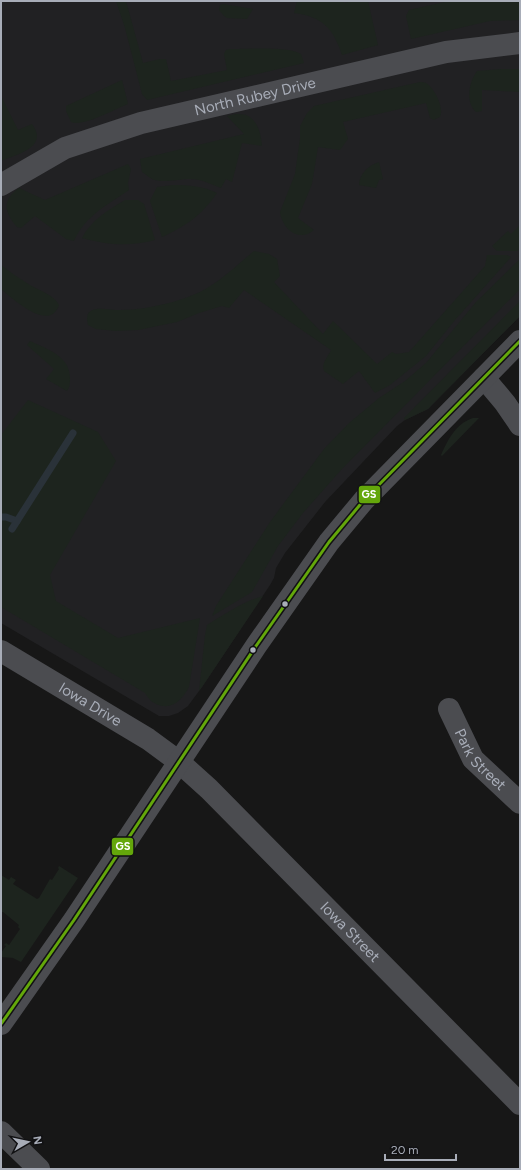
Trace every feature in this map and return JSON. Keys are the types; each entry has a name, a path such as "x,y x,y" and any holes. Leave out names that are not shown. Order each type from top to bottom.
{"street":[{"name":"North Rubey Drive","path":"1,185 65,148 141,123 446,52 520,43"},
{"path":"1,1024 74,920 178,761 256,646 329,542 364,500 520,341"},
{"path":"484,378 506,403 520,425"},
{"name":"Iowa Drive","path":"1,651 148,739 178,761"},
{"name":"Park Street","path":"449,709 473,759 520,803"},
{"name":"Iowa Street","path":"178,761 209,789 519,1100"},
{"path":"1,1132 39,1169"}],"shaded area":[{"path":"1,1 520,1 520,316 428,409 405,420 397,426 325,502 285,553 276,568 274,578 270,585 202,687 188,706 178,713 169,716 159,716 1,623"},
{"path":"116,1 126,1 143,63 166,59 171,81 227,70 224,54 226,50 230,49 267,48 295,51 301,54 304,63 147,100 142,94 125,28"},
{"path":"297,1 344,1 344,3 351,1 368,1 378,45 342,55 335,38 326,25 312,17 294,13"},
{"path":"449,1 520,1 520,20 490,21 411,39 406,16 409,10"},
{"path":"223,4 253,9 247,19 227,18 219,10 220,5"},
{"path":"520,69 520,92 482,90 482,111 476,112 470,103 469,98 470,86 474,76 477,71"},
{"path":"122,80 128,104 91,120 77,123 71,122 66,111 66,106"},
{"path":"420,82 429,85 438,98 441,109 440,117 434,120 430,118 426,103 343,122 348,139 340,150 318,147 312,184 298,218 314,230 303,235 292,232 288,229 281,218 280,212 295,174 300,138 300,126 307,113 314,106"},
{"path":"1,96 18,130 32,124 37,138 34,144 23,152 1,161"},
{"path":"236,114 246,115 253,120 260,132 262,146 242,143 232,182 226,179 221,188 194,179 159,181 151,179 142,172 140,159 244,134 227,116"},
{"path":"379,162 383,179 379,180 376,188 359,185 359,181 365,170"},
{"path":"128,164 131,169 128,183 129,190 97,212 84,224 74,241 66,239 35,216 21,228 17,227 9,216 7,211 7,202 19,188 45,200"},
{"path":"173,185 196,186 217,193 205,208 193,219 179,229 162,237 150,201 157,187"},
{"path":"125,200 138,200 144,204 155,240 136,244 118,244 82,238 95,221"},
{"path":"520,225 520,248 517,251 497,251 492,246 508,231 511,234"},
{"path":"254,251 269,254 277,259 280,276 274,282 323,334 333,321 377,364 392,352 396,354 409,352 485,266 487,255 507,255 511,257 455,320 426,356 390,385 375,393 359,371 343,384 324,371 323,365 331,350 244,290 229,308 222,306 177,322 138,330 116,331 96,329 88,325 87,318 92,310 145,308 173,302 200,292 221,278"},
{"path":"520,259 520,289 341,470 303,513 278,546 252,592 212,616 216,606 270,522 324,449 349,423 379,398 405,381 426,363 476,302"},
{"path":"1,265 26,283 54,298 59,305 54,313 48,316 40,315 31,311 22,306 1,289"},
{"path":"520,301 520,316 428,409 405,420 404,418"},
{"path":"30,341 50,350 66,364 69,370 70,378 67,391 46,379 54,369 27,345"},
{"path":"28,400 98,432 116,461 50,575 56,601 118,638 200,618 189,687 180,700 172,705 162,706 152,702 145,693 1,607 1,435"},
{"path":"473,418 479,418 442,456 441,455 449,438 457,428 461,424"},
{"path":"263,596 199,691 207,625 241,605"},
{"path":"59,866 78,878 21,962 13,958 1,957 1,953 6,946 4,945 6,943 9,945 20,929 18,927 19,925 1,912 1,875 9,880 11,877 16,880 13,884 37,899 50,879 52,880 59,869"}],"waterway":[{"path":"12,529 73,433"},
{"path":"1,517 6,517 17,521"}],"transit line":[{"name":"GS","path":"1,1024 74,920 256,646 329,542 364,500 520,341"}]}
